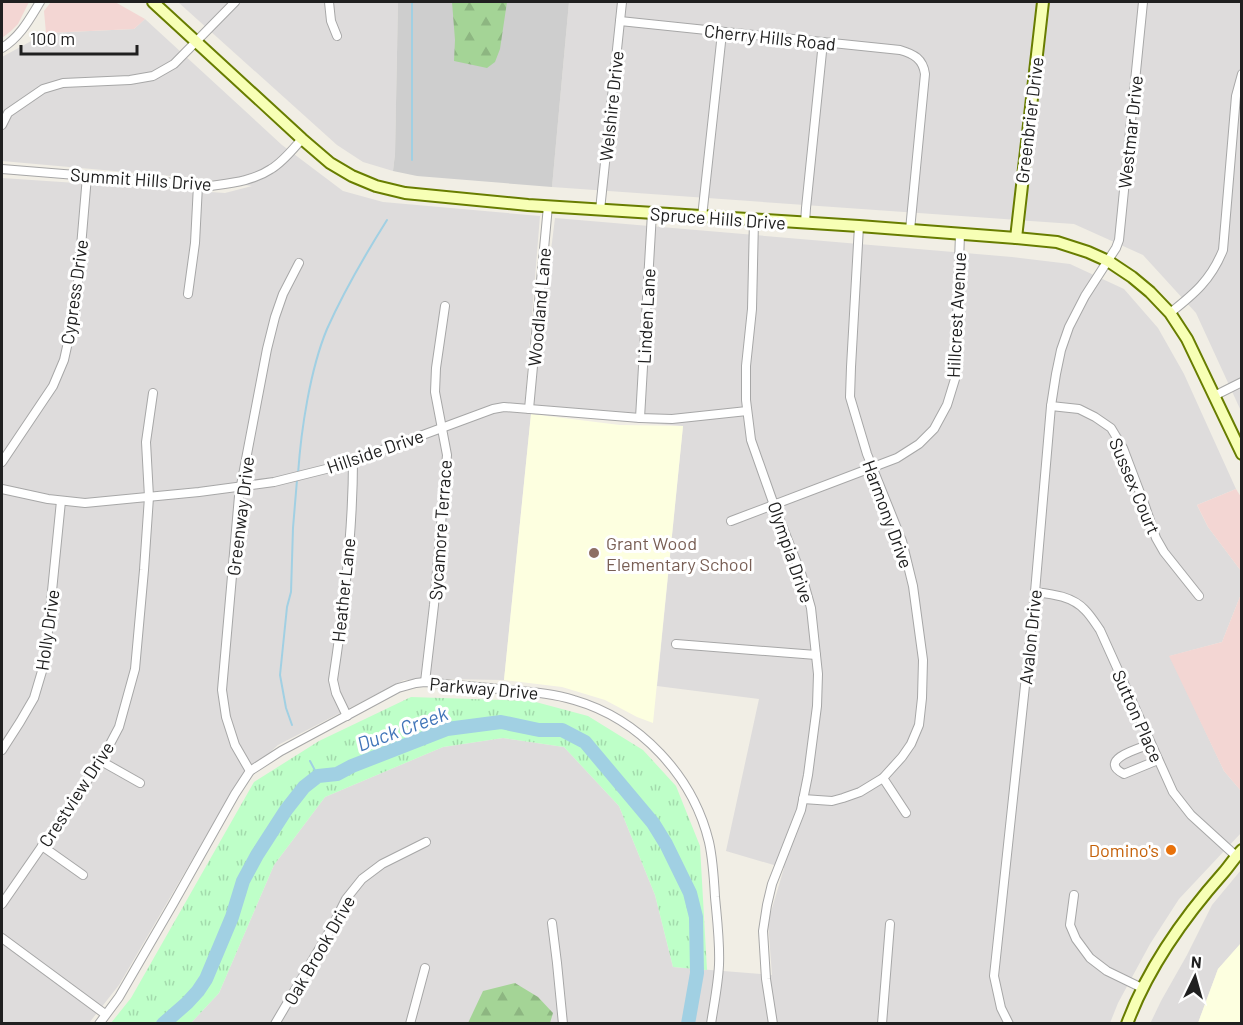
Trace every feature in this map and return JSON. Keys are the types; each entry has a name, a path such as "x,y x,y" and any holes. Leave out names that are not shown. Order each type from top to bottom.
{"main road":[{"name":"Spruce Hills Drive","path":"153,2 330,163 376,186 405,193 548,206 1016,238 1057,242 1088,252 1108,261 1150,292 1170,313 1186,339 1242,454"},
{"name":"Greenbrier Drive","path":"1016,238 1043,2"},
{"path":"1127,1023 1142,988 1174,934 1239,853"}],"street":[{"path":"2,48 24,28 40,2"},
{"path":"2,125 8,113 42,89 63,83 130,80 153,76 174,64 235,2"},
{"path":"329,2 331,21 337,36"},
{"name":"Welshire Drive","path":"600,210 622,2"},
{"name":"Westmar Drive","path":"1108,261 1119,240 1143,2"},
{"name":"Cherry Hills Road","path":"620,21 900,50 918,58 924,65 925,74 910,230"},
{"path":"702,217 722,33"},
{"path":"805,223 823,42"},
{"path":"1170,313 1202,287 1216,266 1222,250 1236,96 1242,74"},
{"name":"Summit Hills Drive","path":"2,169 211,186 255,178 272,169 302,139"},
{"name":"Cypress Drive","path":"2,462 53,387 64,360 76,306 87,176"},
{"path":"188,294 195,243 198,185"},
{"name":"Woodland Lane","path":"529,409 548,206"},
{"name":"Linden Lane","path":"640,418 652,213"},
{"name":"Olympia Drive","path":"754,220 752,309 746,366 747,411 751,440 802,576 811,608 818,674 817,706 801,810 772,884 763,931 766,979 773,1023"},
{"name":"Harmony Drive","path":"803,800 832,801 843,798 860,792 883,778 911,744 919,725 922,698 923,660 913,586 902,541 867,454 850,397 859,226"},
{"name":"Hillcrest Avenue","path":"731,521 897,458 919,444 934,429 947,405 955,379 960,234"},
{"name":"Avalon Drive","path":"1009,1023 1001,1008 994,976 1035,591 1051,406 1061,350 1069,327 1085,296 1108,261"},
{"name":"Greenway Drive","path":"250,771 232,736 226,717 222,690 239,496 275,317 283,294 299,263"},
{"name":"Sycamore Terrace","path":"425,682 447,455 435,392 445,306"},
{"path":"1214,396 1242,382"},
{"name":"Crestview Drive","path":"2,904 100,760 119,727 135,669 149,497 146,442 153,393"},
{"name":"Sussex Court","path":"1051,406 1079,409 1110,428 1123,448 1156,538 1164,552 1199,596"},
{"name":"Hillside Drive","path":"2,489 61,501 85,503 274,482 334,467 504,407 640,418 684,418 747,411"},
{"name":"Heather Lane","path":"347,716 336,693 333,680 347,558 353,490 353,460"},
{"name":"Holly Drive","path":"2,750 34,698 45,661 61,501"},
{"name":"Sutton Place","path":"1035,591 1068,598 1084,609 1100,630 1173,792 1191,815 1239,853"},
{"path":"676,644 816,654"},
{"name":"Parkway Drive","path":"99,1023 119,997 250,771 281,751 398,688 425,682 536,693 577,700 625,724 647,740 668,762 684,783 702,819 709,843 714,878 719,964 711,1023"},
{"path":"1150,744 1120,756 1116,760 1119,772 1124,774 1158,760"},
{"path":"100,760 140,783"},
{"path":"883,778 906,813"},
{"name":"Oak Brook Drive","path":"275,1023 346,899 362,879 382,864 426,842"},
{"path":"42,846 83,874"},
{"path":"1074,895 1070,925 1076,939 1090,958 1107,972 1142,988"},
{"path":"552,923 563,1023"},
{"path":"882,1023 890,924"},
{"path":"2,938 105,1014"},
{"path":"410,1023 425,968"}],"shaded area":[{"path":"2,2 29,2 18,24 2,38"},
{"path":"51,2 115,2 145,19 134,29 46,33 44,11"},
{"path":"178,2 398,2 393,171 363,162 337,145"},
{"path":"398,2 569,2 552,187 417,176 393,171"},
{"path":"569,2 1241,2 1241,411 1196,313 1143,255 1074,224 552,187"},
{"path":"145,19 282,145 343,191 383,202 540,216 525,401 531,413 555,218 1012,257 1070,264 1124,289 1158,328 1184,374 1236,489 1197,505 1208,527 1241,571 1241,594 1222,642 1170,656 1224,771 1241,791 1241,833 1179,899 1150,944 1118,1003 1110,1023 191,1023 219,993 274,865 325,797 443,747 503,738 564,747 619,806 655,895 673,967 772,975 768,922 784,868 726,851 759,699 657,686 683,426 531,414 504,680 404,680 278,745 238,781 119,985 89,1023 2,1023 2,178 225,193 252,186 204,179 2,161 2,57 46,33 134,29"},
{"name":"Grant Wood Elementary School","path":"531,414 620,425 683,426 653,723 605,700 562,687 504,680"},
{"path":"1236,489 1241,497 1241,571 1208,527 1197,505"},
{"path":"1241,594 1241,791 1224,771 1169,656 1222,642"},
{"path":"1241,870 1241,943 1218,969 1198,1023 1150,1024 1212,905"},
{"path":"1241,943 1241,1023 1198,1023 1218,969"}],"green space":[{"path":"452,2 507,2 500,49 495,62 487,68 454,61"},
{"path":"411,697 532,701 588,716 643,750 676,786 700,846 707,970 673,967 655,895 619,806 564,747 503,738 443,747 325,797 274,865 219,993 191,1023 111,1023 131,998 254,782 319,741"},
{"path":"515,983 538,997 553,1013 550,1023 468,1023 483,991"}],"waterway":[{"path":"412,2 412,160"},
{"path":"298,474 307,400 321,345 348,287 387,220"},
{"path":"292,725 286,708 280,675 287,607 291,592 297,480"},
{"name":"Duck Creek","path":"163,1024 187,1003 206,979 232,917 243,881 286,810 304,787 318,776 337,774 447,729 501,722 539,730 562,730 585,742 653,823 690,893 696,917 697,973 688,1024"},
{"path":"310,761 318,776"}],"place":[{"name":"Grant Wood Elementary School","path":"594,553"},
{"name":"Domino's","path":"1171,850"}]}
